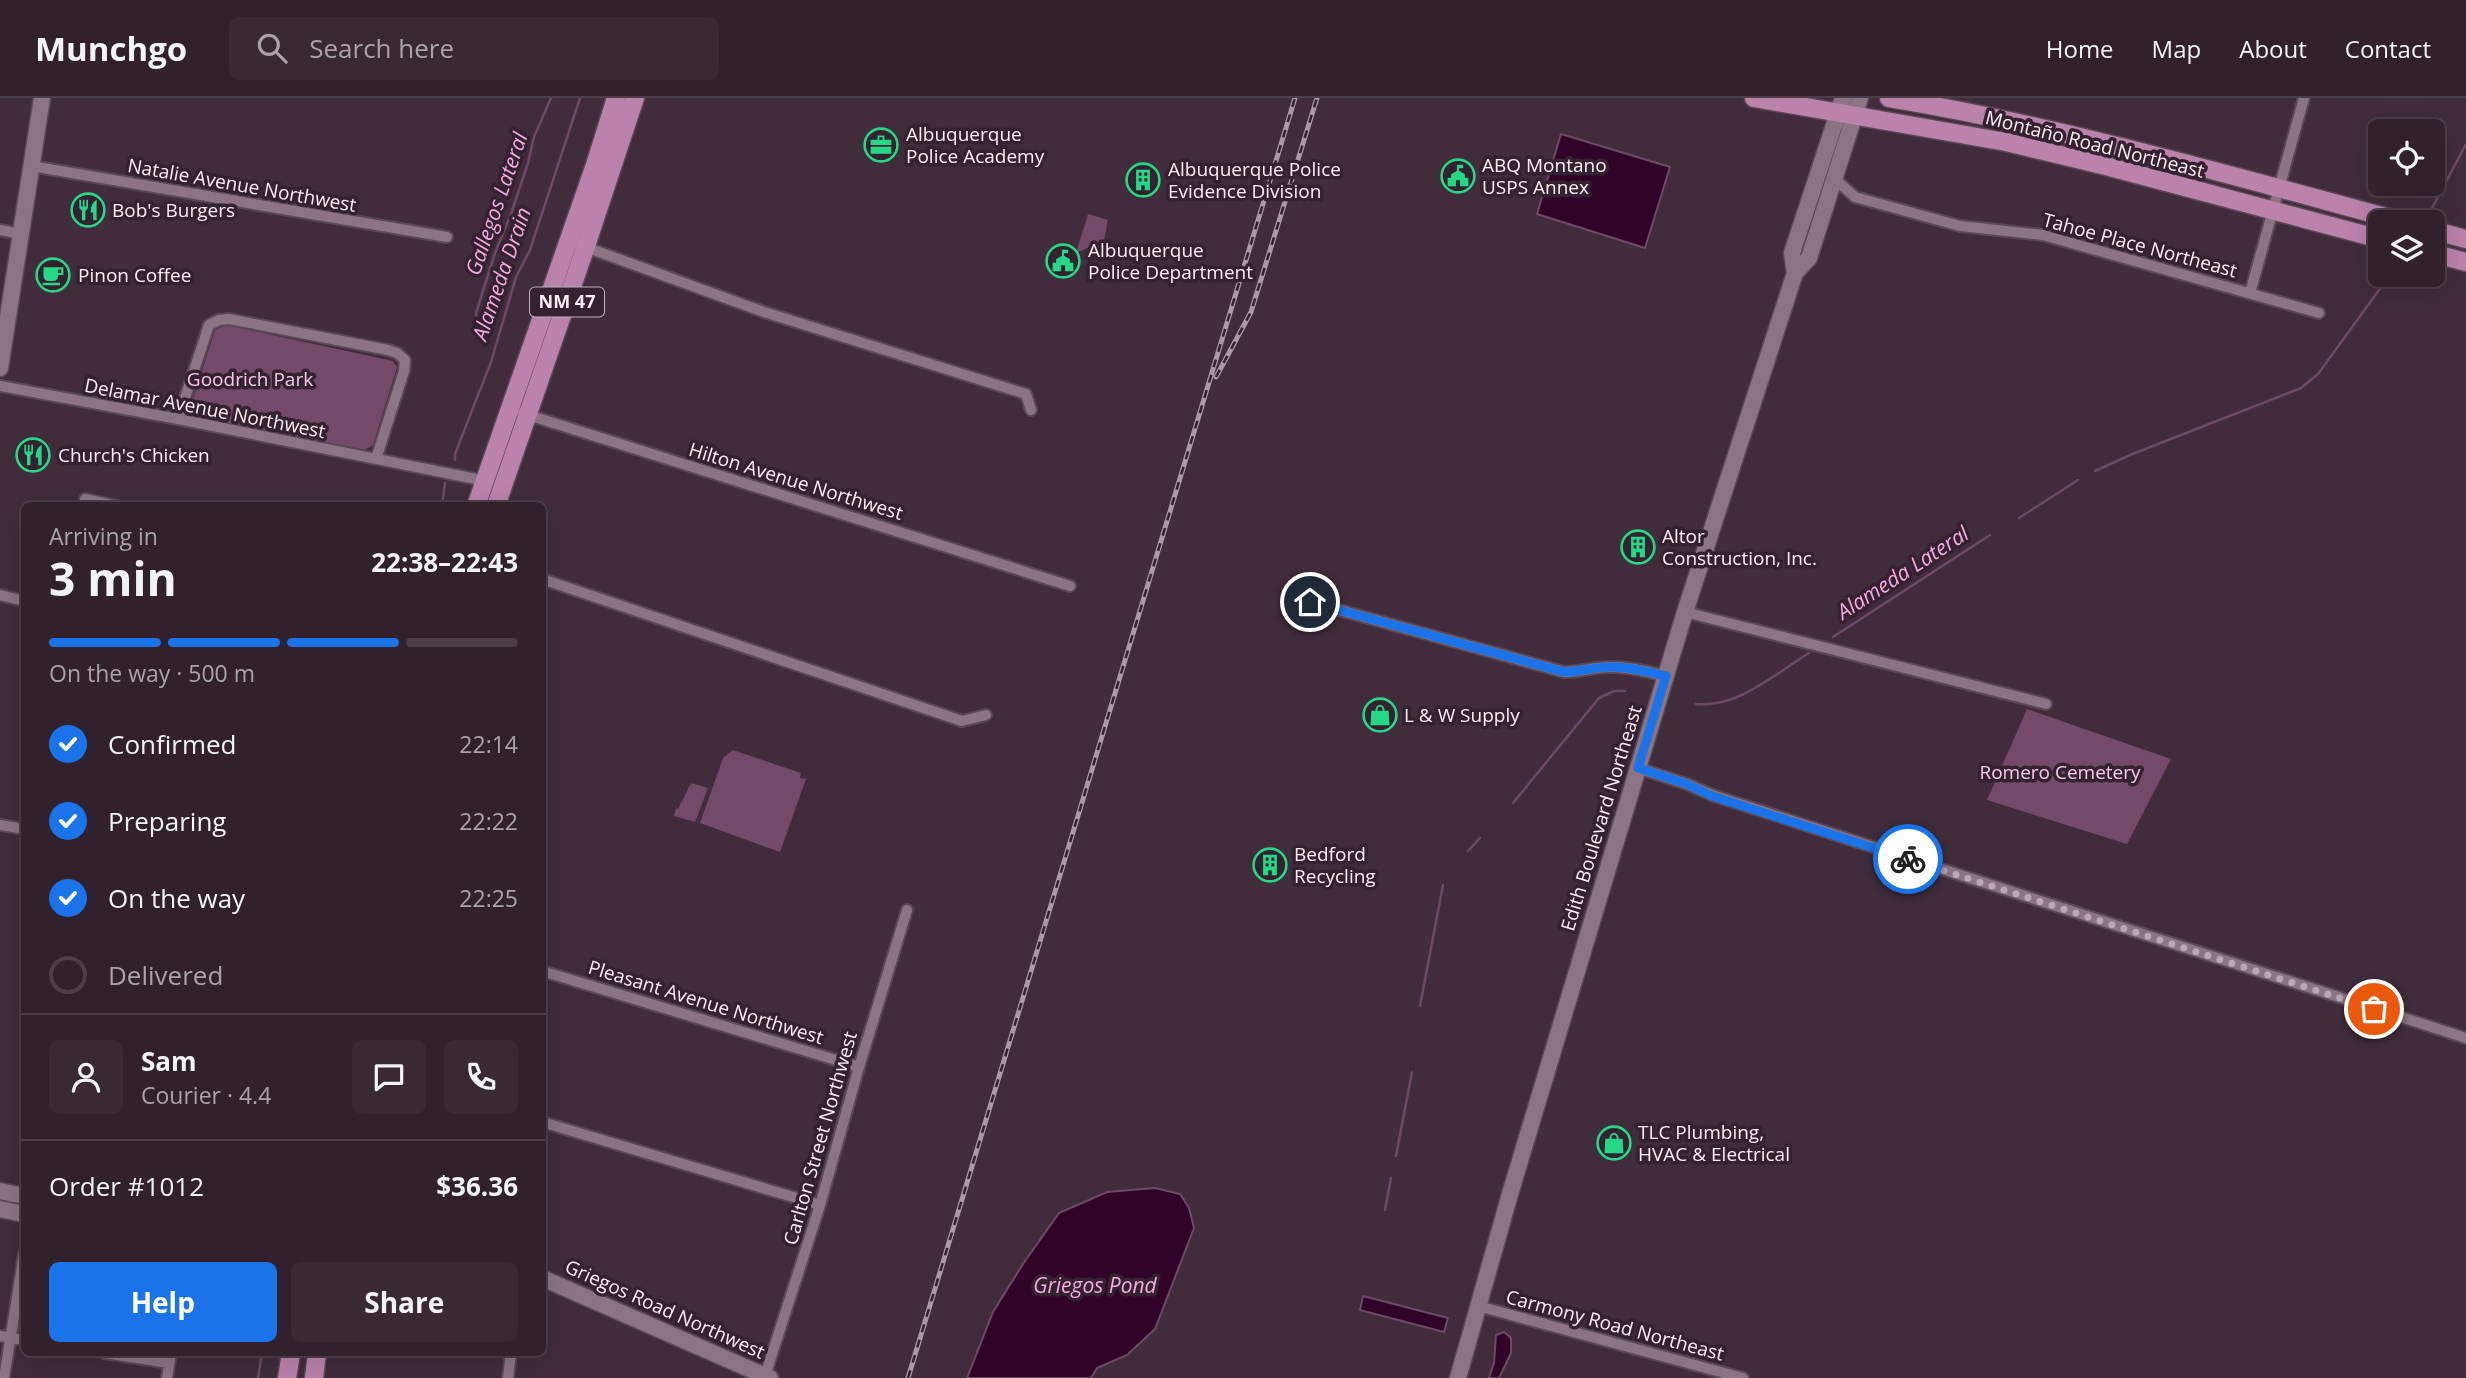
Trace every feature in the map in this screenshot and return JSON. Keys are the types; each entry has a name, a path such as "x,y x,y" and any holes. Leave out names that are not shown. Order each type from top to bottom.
{"main road":[{"name":"NM 47","path":"497,502 519,411 569,241 616,98"},
{"name":"NM 47","path":"478,502 519,411 586,246 635,98"},
{"name":"Montaño Road Northeast","path":"1754,98 1845,109 2006,142 2368,236"},
{"name":"Montaño Road Northeast","path":"1889,98 2059,131 2368,212"},
{"path":"2445,233 2466,239"},
{"path":"2445,256 2466,262"},
{"path":"287,1378 290,1356"},
{"path":"314,1378 317,1356"}],"street":[{"path":"0,368 42,98"},
{"name":"Edith Boulevard Northeast","path":"1795,273 1792,253 1845,109 1860,98"},
{"path":"2250,293 2304,98"},
{"name":"Edith Boulevard Northeast","path":"1458,1378 1685,612 1795,273 1809,258 1834,178 1845,109"},
{"name":"Natalie Avenue Northwest","path":"31,166 447,237"},
{"name":"Tahoe Place Northeast","path":"1834,178 1854,197 1960,226 2043,234 2319,313"},
{"path":"0,230 21,234"},
{"path":"569,241 764,312 1026,394 1031,410"},
{"path":"178,419 209,325 219,320 229,319 388,351 397,353 405,360 404,371 376,459"},
{"name":"Delamar Avenue Northwest","path":"0,386 486,481"},
{"name":"Hilton Avenue Northwest","path":"519,411 1070,586"},
{"path":"85,499 99,502"},
{"path":"546,580 962,721 986,715"},
{"path":"0,595 21,600"},
{"path":"1310,602 1564,672 1610,667 1643,670 1666,676"},
{"path":"1685,612 2046,704"},
{"path":"1638,768 1687,784 1712,796 2466,1038"},
{"path":"0,825 21,828"},
{"name":"Carlton Street Northwest","path":"768,1377 907,910"},
{"name":"Pleasant Avenue Northwest","path":"546,972 859,1067"},
{"path":"546,1123 820,1205"},
{"path":"0,1191 21,1195"},
{"path":"0,1209 21,1213"},
{"path":"4,1378 5,1337 21,1267"},
{"name":"Griegos Road Northwest","path":"546,1280 768,1377"},
{"name":"Carmony Road Northeast","path":"1478,1306 1742,1378"},
{"path":"144,1356 170,1358 167,1378"},
{"path":"508,1378 511,1356"}],"green space":[{"path":"1088,214 1108,220 1104,240 1076,253"},
{"name":"Goodrich Park","path":"226,325 393,361 397,367 373,445 365,450 197,418 190,408 215,330"},
{"name":"Romero Cemetery","path":"2027,709 2171,759 2127,844 1987,800"},
{"path":"733,750 801,773 800,778 805,779 807,776 780,852 700,823 723,758"},
{"path":"691,783 708,788 695,822 674,816"}],"water":[{"path":"1561,134 1670,167 1645,248 1537,214"},
{"name":"Griegos Pond","path":"1155,1188 1180,1194 1189,1208 1194,1228 1155,1329 1127,1355 1097,1368 1091,1378 967,1378 993,1312 1059,1213 1107,1192"},
{"path":"1363,1296 1448,1318 1444,1332 1360,1310"},
{"path":"1504,1332 1511,1338 1511,1353 1499,1378 1489,1378 1494,1363 1496,1335"}],"waterway":[{"name":"Gallegos Lateral","path":"476,321 476,313 528,163 534,137 551,98"},
{"name":"Alameda Drain","path":"455,460 491,362 516,277 530,250 580,98"},
{"path":"2431,210 2466,144"},
{"path":"2095,471 2301,388 2318,374 2381,287"},
{"path":"2019,518 2078,480"},
{"name":"Alameda Drain","path":"443,502 445,483"},
{"name":"Alameda Lateral","path":"1833,637 1990,535"},
{"path":"1696,704 1712,704 1741,695 1809,653"},
{"path":"1513,803 1599,698 1614,691 1625,691"},
{"path":"1468,851 1480,838"},
{"name":"Alameda Lateral","path":"1420,1006 1443,885"},
{"path":"1396,1156 1412,1072"},
{"path":"1385,1210 1391,1178"},
{"name":"Alameda Drain","path":"258,1378 262,1356"}],"railway":[{"path":"908,1378 1295,98"},
{"path":"1216,377 1251,312 1317,98"}],"way so far":[{"path":"1908,859 2374,1009"}],"place":[{"name":"Albuquerque Police Academy","path":"881,145"},
{"name":"ABQ Montano USPS Annex","path":"1458,176"},
{"name":"Albuquerque Police Evidence Division","path":"1143,180"},
{"name":"Bob's Burgers","path":"88,210"},
{"name":"Albuquerque Police Department","path":"1063,261"},
{"name":"Pinon Coffee","path":"53,275"},
{"name":"Church's Chicken","path":"33,455"},
{"name":"Altor Construction, Inc.","path":"1638,547"},
{"name":"L & W Supply","path":"1380,715"},
{"name":"Bedford Recycling","path":"1270,865"},
{"name":"TLC Plumbing, HVAC & Electrical","path":"1614,1143"}],"route":[{"path":"1310,602 1564,672 1610,667 1643,670 1666,676 1638,768 1687,784 1712,796 1908,859"}]}
